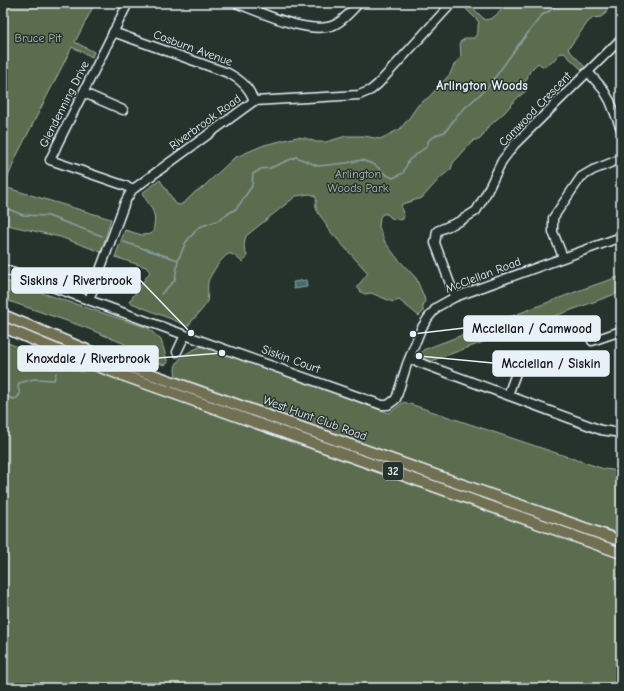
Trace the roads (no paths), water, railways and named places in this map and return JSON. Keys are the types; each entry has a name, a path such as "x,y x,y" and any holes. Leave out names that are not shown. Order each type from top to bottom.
{"main road":[{"name":"West Hunt Club Road","path":"3,315 111,360 621,541"},
{"name":"West Hunt Club Road","path":"3,328 108,370 621,553"}],"street":[{"name":"Glendenning Drive","path":"128,3 57,145 55,153 51,156 50,160 126,186 132,190"},
{"path":"236,3 302,27 315,28 328,27 336,24 359,3"},
{"name":"Riverbrook Road","path":"89,300 125,202 132,190 254,100 359,95 371,90 449,4"},
{"name":"Cosburn Avenue","path":"113,32 228,73 239,79 252,93 254,100"},
{"name":"Camwood Crescent","path":"455,297 435,243 437,231 460,221 476,210 486,194 502,161 514,145 621,39"},
{"path":"588,72 610,101 621,129"},
{"path":"84,93 123,110"},
{"path":"563,257 553,232 553,218 581,177 621,158"},
{"name":"McClellan Road","path":"388,405 396,399 421,329 437,308 455,297 621,237"},
{"name":"Siskin Court","path":"3,269 382,405 388,405"},
{"path":"592,341 621,331"},
{"path":"177,352 185,335"},
{"path":"410,359 601,430 621,433"},
{"path":"508,396 516,374"}],"water":[{"path":"306,280 307,287 294,289 293,282"}],"waterway":[{"path":"161,294 175,280 178,260 186,242 199,227 217,221 237,208 252,186 253,174 261,169 270,168 296,157 318,166 362,160 375,165 385,174 393,178 403,173 409,160 426,147 429,140 438,134 445,132 459,113 488,87 542,15 551,10 558,3"},
{"path":"3,207 23,215 48,216 102,236"},
{"path":"124,242 178,260"},
{"path":"3,395 13,399 17,398 20,394 18,387 19,383 34,379 54,380 56,373"}],"place":[{"name":"Siskins / Riverbrook","path":"191,333"},
{"name":"Mcclellan / Camwood","path":"413,334"},
{"name":"Knoxdale / Riverbrook","path":"222,353"},
{"name":"Mcclellan / Siskin","path":"419,356"}],"district":[{"name":"Arlington Woods","path":"482,85"}],"park label":[{"name":"Bruce Pit","path":"38,38"},
{"name":"Arlington Woods Park","path":"358,181"}]}
